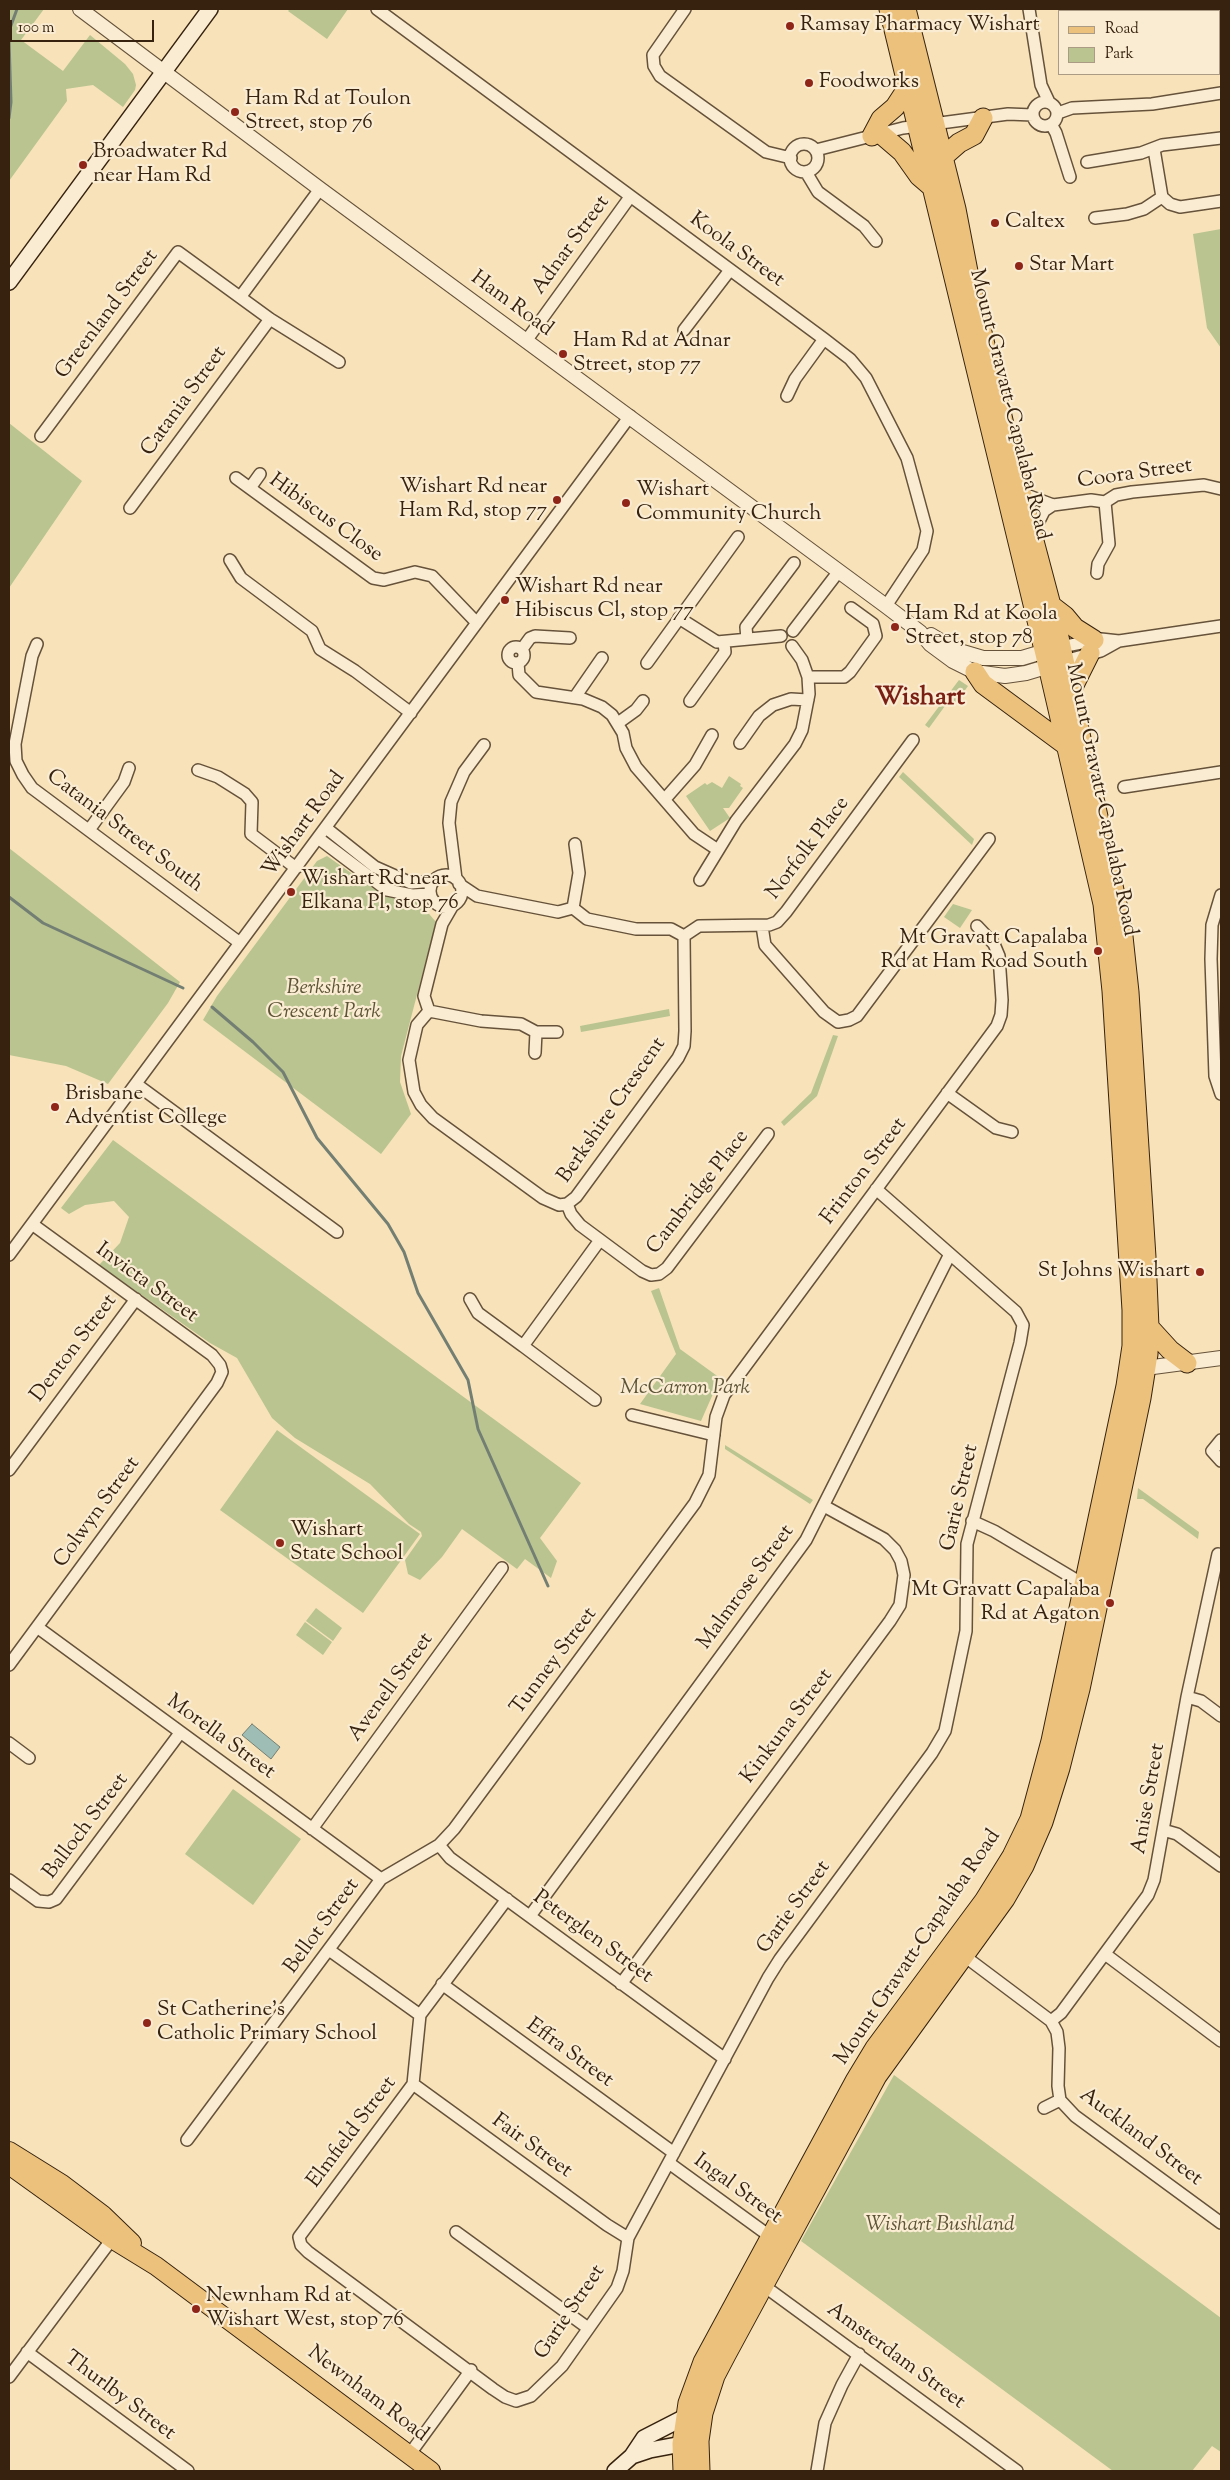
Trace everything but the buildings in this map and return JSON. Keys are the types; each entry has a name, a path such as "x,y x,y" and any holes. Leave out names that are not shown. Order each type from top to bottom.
{"highway":[{"name":"Mount Gravatt-Capalaba Road","path":"683,2471 682,2444 710,2390 756,2281 862,2069 957,1951 1014,1884 1043,1822 1068,1736 1100,1594 1138,1369 1132,1310 1109,944 1103,904 1067,746 1054,656 1052,606 1021,493 970,282 943,158 908,87 888,9"},
{"name":"Mount Gravatt-Capalaba Road","path":"906,9 926,126 933,188 1054,656 1071,691 1125,945 1149,1327 1083,1584 1051,1741 1030,1819 1023,1837 957,1951"},
{"path":"908,87 895,107 881,119 876,135 902,152 919,176 933,188"},
{"path":"943,158 959,143 974,135 983,118"},
{"path":"1052,606 1065,616 1092,647 1071,691"},
{"path":"975,672 983,684 1067,746"},
{"path":"1149,1327 1170,1350 1187,1363"},
{"name":"Mount Gravatt-Capalaba Road","path":"693,2420 700,2471"}],"main road":[{"path":"9,282 210,9"},
{"name":"Newnham Road","path":"9,2151 62,2184 103,2215 156,2266"},
{"name":"Newnham Road","path":"9,2165 112,2239 156,2266 431,2471"},
{"path":"615,2471 632,2456 644,2438 650,2434 693,2420"},
{"path":"632,2456 650,2450 682,2444"}],"street":[{"name":"Ham Road","path":"80,9 886,606 920,632 930,644 952,661 975,672 1004,676 1016,675 1054,656"},
{"name":"Koola Street","path":"377,9 850,359 866,378 907,458 927,531 923,550 886,606"},
{"path":"685,9 653,55 654,66 660,76 766,152 790,158"},
{"path":"1029,9 1041,85 1049,102 1055,106 1058,113 1056,120 1052,124 1039,125 1033,111 1041,85"},
{"path":"1058,113 1072,108 1152,104 1221,93"},
{"path":"816,150 876,135 926,126 1033,111 1042,102 1049,102"},
{"path":"1052,124 1070,177"},
{"path":"1087,162 1154,149 1162,145 1221,138"},
{"path":"801,144 816,150 818,162 812,170 806,172 795,168 790,158 792,151 801,144"},
{"path":"1154,149 1162,197 1170,204 1180,207 1221,201"},
{"path":"806,172 818,192 864,226 876,241"},
{"path":"241,296 320,188"},
{"name":"Adnar Street","path":"526,341 630,196"},
{"path":"1095,218 1127,214 1144,208 1162,197"},
{"name":"Greenland Street","path":"41,436 178,252 241,296 270,319 339,362"},
{"path":"684,330 730,270"},
{"name":"Catania Street","path":"130,508 270,319"},
{"path":"787,396 794,379 824,339"},
{"name":"Wishart Road","path":"9,1255 630,416"},
{"name":"Hibiscus Close","path":"250,488 260,474"},
{"name":"Hibiscus Close","path":"236,478 373,578 384,580 415,572 432,576 477,623"},
{"name":"Coora Street","path":"1021,493 1053,505 1091,500 1106,502 1116,495 1132,492 1204,485 1221,489"},
{"path":"1097,573 1098,564 1109,544 1106,502"},
{"name":"Coora Street","path":"1033,533 1044,512 1053,505"},
{"path":"646,663 738,537"},
{"path":"230,560 241,578 312,631 320,649 355,671 411,713"},
{"path":"747,639 746,626 794,563"},
{"path":"793,631 839,571"},
{"path":"808,677 844,677 850,672 876,636 873,624 851,608"},
{"path":"679,618 712,641 724,642 781,636"},
{"path":"1054,656 1119,641 1221,626"},
{"name":"Ham Road","path":"920,632 937,637 956,650 983,658 1012,659 1054,656"},
{"path":"570,638 535,636 530,638 522,649 514,647 508,653 510,661 518,663 519,675 533,691 543,694 576,697 602,707 618,723 631,759 694,834 718,850"},
{"path":"690,701 725,652 724,642"},
{"name":"Catania Street South","path":"36,644 15,744 16,761 22,775 32,788 240,943"},
{"path":"700,880 736,822 795,744 802,730 808,700 808,677 802,660 792,646"},
{"path":"576,697 602,658"},
{"path":"740,743 759,716 773,705 791,699 808,700"},
{"path":"618,723 636,710 643,701"},
{"path":"665,799 695,765 712,735"},
{"name":"Norfolk Place","path":"684,936 699,926 762,926 777,922 913,740"},
{"path":"484,745 464,772 450,802 449,823 452,858 461,892 442,924 424,996 429,1010 481,1020 521,1024 536,1032 556,1032"},
{"path":"89,830 124,782 129,768"},
{"path":"198,770 218,777 245,794 252,802 251,834 296,868"},
{"path":"1124,786 1221,772"},
{"path":"326,828 375,867 411,883 447,875 477,896 558,912 573,908"},
{"path":"318,838 387,890 412,895 430,894"},
{"path":"762,926 765,945 824,1012 838,1022 850,1020 857,1016 989,839"},
{"path":"573,908 579,873 575,844"},
{"path":"430,894 438,878 452,858"},
{"path":"430,894 437,904 442,924"},
{"path":"1221,895 1212,925 1211,959 1215,1076 1221,1094"},
{"path":"437,904 445,907 477,896"},
{"path":"573,908 587,918 636,929 671,929 684,936"},
{"name":"Frinton Street","path":"714,1435 716,1417 728,1388 990,1036 1001,1016 1002,1000 999,956 994,944 977,926"},
{"name":"Berkshire Crescent","path":"429,1010 418,1025 409,1060 414,1092 421,1105 434,1118 543,1198 559,1205 567,1204 576,1198 678,1058 684,1046 684,936"},
{"path":"535,1053 536,1032"},
{"path":"136,1084 336,1232"},
{"path":"947,1093 996,1128 1012,1132"},
{"name":"Cambridge Place","path":"567,1204 571,1214 580,1225 642,1271 651,1275 659,1274 667,1268 768,1134"},
{"name":"Garie Street","path":"299,2237 301,2245 308,2252 471,2370 505,2397 516,2401 530,2396 562,2366 616,2288 623,2271 628,2238 780,1959 932,1753 945,1731 966,1631 968,1606 965,1559 972,1521 1020,1343 1022,1325 1016,1312 876,1189"},
{"name":"Invicta Street","path":"32,1224 212,1355 220,1365 222,1372 217,1384"},
{"path":"522,1346 600,1240"},
{"name":"Malmrose Street","path":"530,1916 806,1540 950,1254"},
{"name":"Denton Street","path":"9,1470 136,1299"},
{"path":"470,1299 478,1313 595,1400"},
{"path":"1138,1369 1221,1358"},
{"name":"Colwyn Street","path":"9,1665 217,1384"},
{"path":"632,1415 714,1435"},
{"name":"Tunney Street","path":"381,1879 438,1846 454,1829 695,1503 708,1475 714,1435"},
{"path":"1221,1440 1212,1451 1221,1461"},
{"name":"Kinkuna Street","path":"621,1984 900,1605 904,1575 901,1562 895,1550 884,1539 824,1506"},
{"path":"972,1521 994,1531 1100,1594"},
{"name":"Anise Street","path":"1051,2021 1061,2013 1148,1895 1154,1880 1187,1697 1218,1554"},
{"name":"Avenell Street","path":"312,1829 502,1568"},
{"name":"Morella Street","path":"37,1627 381,1879"},
{"path":"1187,1697 1201,1701 1221,1716"},
{"name":"Balloch Street","path":"9,1880 38,1901 49,1902 56,1899 180,1733"},
{"path":"9,1744 29,1758"},
{"path":"1163,1830 1177,1834 1221,1866"},
{"name":"Peterglen Street","path":"438,1846 450,1858 725,2059"},
{"name":"Bellot Street","path":"187,2140 381,1879"},
{"name":"Elmfield Street","path":"299,2237 413,2084 420,2015 507,1900"},
{"path":"329,1950 420,2015"},
{"path":"957,1951 1051,2021"},
{"path":"1104,1954 1221,2041"},
{"name":"Effra Street","path":"442,1984 671,2158"},
{"name":"Auckland Street","path":"1051,2021 1057,2032 1059,2048 1058,2086 1060,2100 1075,2116 1221,2222"},
{"name":"Fair Street","path":"413,2084 607,2225 628,2238"},
{"name":"Auckland Street","path":"1044,2108 1060,2100"},
{"name":"Ingal Street","path":"671,2158 777,2241"},
{"path":"456,2232 588,2328"},
{"path":"9,2377 112,2239"},
{"name":"Amsterdam Street","path":"756,2281 860,2354 1017,2471"},
{"name":"Thurlby Street","path":"27,2352 188,2471"},
{"path":"820,2469 825,2423 832,2404 860,2354"},
{"path":"409,2455 471,2370"}],"green space":[{"path":"9,9 44,9 21,40 63,71 90,35 125,64 133,74 136,85 135,90 123,107 93,85 66,89 67,101 9,181"},
{"path":"290,9 348,9 327,39 288,11"},
{"path":"1221,229 1221,348 1207,328 1193,234"},
{"path":"9,423 82,481 9,588"},
{"path":"959,680 968,686 956,703 950,699 929,728 925,725"},
{"path":"903,772 974,839 972,845 899,777"},
{"path":"729,776 741,784 740,786 743,788 729,808 723,808 730,818 710,831 686,796 705,783 707,785 712,782 722,788"},
{"name":"Brisbane Adventist College","path":"9,848 180,982 168,1003 108,1084 66,1066 9,1055"},
{"name":"Berkshire Crescent Park","path":"327,856 387,896 418,901 436,922 401,1056 400,1082 411,1114 381,1154 203,1020 217,996 317,861"},
{"path":"953,904 972,910 960,928 944,917"},
{"path":"669,1009 670,1016 581,1032 580,1026"},
{"path":"833,1035 838,1036 817,1096 784,1126 781,1122 811,1093"},
{"path":"113,1140 581,1483 540,1538 557,1561 551,1578 525,1559 517,1569 462,1529 442,1557 420,1580 408,1574 405,1560 422,1536 421,1532 409,1524 370,1484 295,1438 272,1418 237,1358 210,1343 99,1265 120,1243 129,1217 114,1201 85,1205 69,1214 61,1208"},
{"name":"McCarron Park","path":"659,1288 680,1349 720,1378 701,1421 640,1404 676,1354 651,1291"},
{"path":"277,1430 420,1534 363,1613 220,1510"},
{"path":"725,1445 813,1500 810,1504 725,1449"},
{"path":"1138,1488 1199,1532 1198,1539 1143,1499 1137,1499"},
{"path":"316,1608 342,1628 333,1641 306,1621"},
{"path":"305,1622 332,1642 323,1655 296,1635"},
{"path":"233,1789 301,1839 253,1905 185,1854"},
{"name":"Wishart Bushland","path":"894,2075 1221,2318 1221,2452 1212,2446 1192,2471 1113,2471 801,2241"}],"water":[{"path":"252,1724 280,1747 271,1759 242,1735"}],"waterway":[{"path":"9,31 17,9"},
{"path":"9,40 11,102 9,118"},
{"path":"9,897 43,923 183,988"},
{"path":"212,1007 253,1042 283,1072 317,1138 388,1224 404,1252 418,1293 468,1380 478,1429 548,1586"}],"place":[{"name":"Ramsay Pharmacy Wishart","path":"790,26"},
{"name":"Foodworks","path":"809,83"},
{"name":"Ham Rd at Toulon Street, stop 76","path":"235,112"},
{"name":"Broadwater Rd near Ham Rd","path":"83,165"},
{"name":"Caltex","path":"995,223"},
{"name":"Star Mart","path":"1019,266"},
{"name":"Ham Rd at Adnar Street, stop 77","path":"563,354"},
{"name":"Wishart Rd near Ham Rd, stop 77","path":"557,500"},
{"name":"Wishart Community Church","path":"626,503"},
{"name":"Wishart Rd near Hibiscus Cl, stop 77","path":"505,600"},
{"name":"Ham Rd at Koola Street, stop 78","path":"895,627"},
{"name":"Wishart Rd near Elkana Pl, stop 76","path":"291,892"},
{"name":"Mt Gravatt Capalaba Rd at Ham Road South","path":"1098,951"},
{"name":"Brisbane Adventist College","path":"55,1107"},
{"name":"St Johns Wishart","path":"1200,1272"},
{"name":"Wishart State School","path":"280,1543"},
{"name":"Mt Gravatt Capalaba Rd at Agaton","path":"1110,1603"},
{"name":"St Catherine's Catholic Primary School","path":"147,2023"},
{"name":"Newnham Rd at Wishart West, stop 76","path":"196,2309"}],"district":[{"name":"Wishart","path":"920,700"}]}
